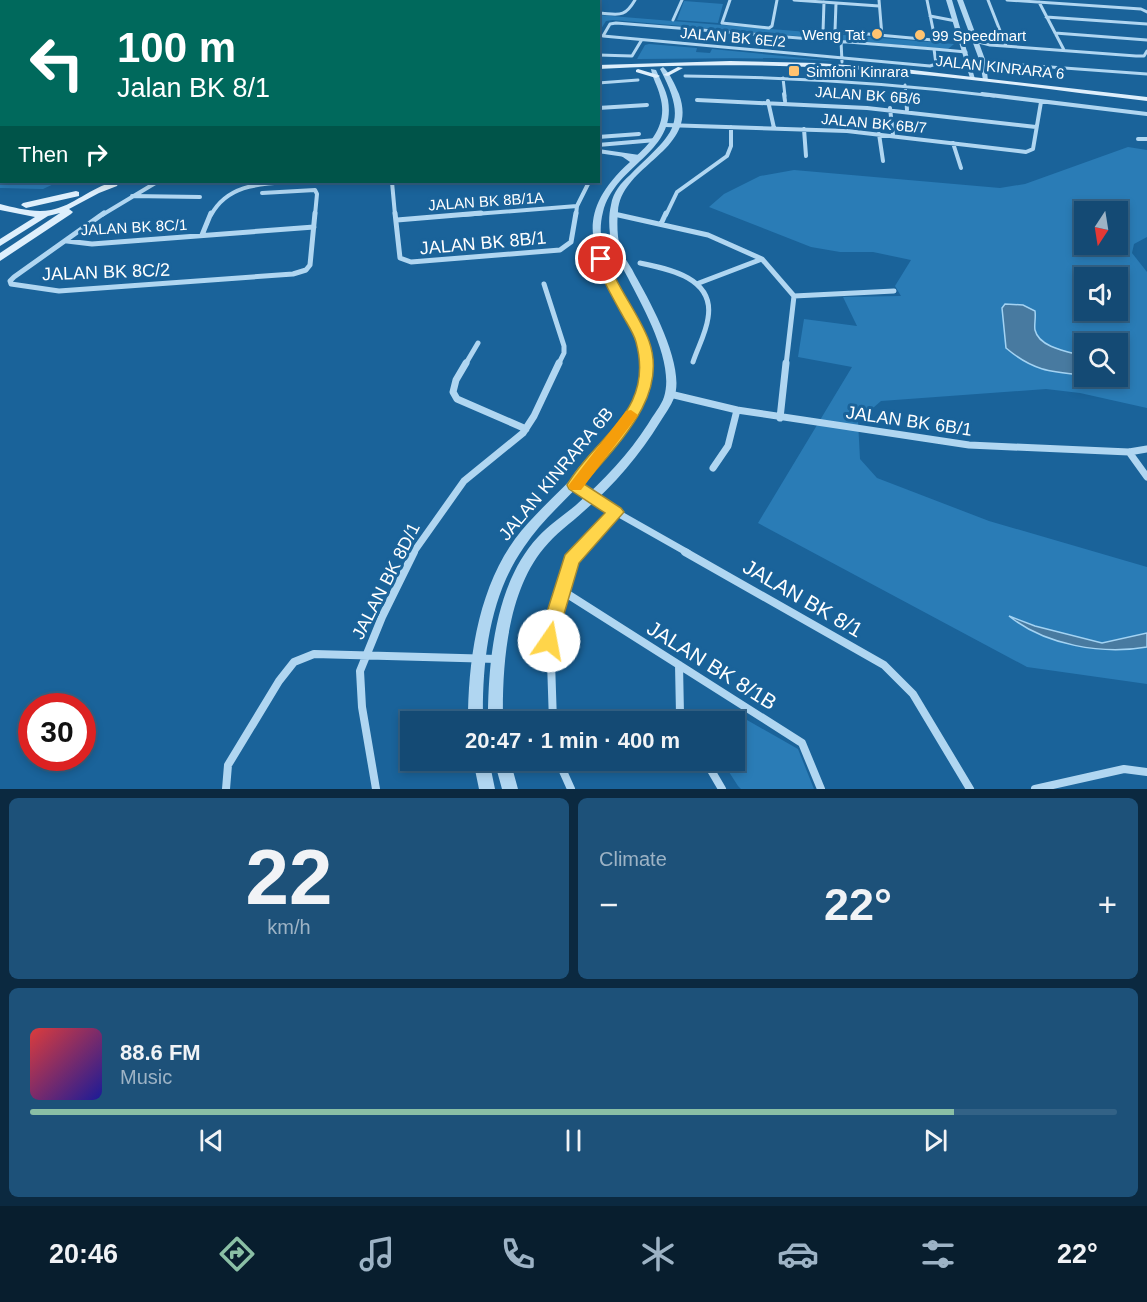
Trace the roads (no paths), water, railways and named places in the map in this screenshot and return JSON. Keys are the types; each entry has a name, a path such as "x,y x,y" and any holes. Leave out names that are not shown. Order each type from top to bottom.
{"main road":[{"name":"JALAN KINRARA 6","path":"600,70 694,62 842,62 948,79"},
{"path":"600,70 659,71 668,65 739,62"},
{"name":"JALAN KINRARA 6","path":"659,71 680,68 807,70 948,79 1147,99"},
{"path":"600,70 659,71"},
{"path":"948,79 979,76"},
{"path":"948,79 979,76 1000,84"},
{"name":"JALAN KINRARA 6","path":"1000,84 1147,104"},
{"path":"42,230 50,212 96,183"},
{"path":"0,243 50,212 92,191 116,183"},
{"path":"0,258 116,183"},
{"path":"0,207 27,208 76,194"},
{"path":"0,202 50,212"},
{"path":"27,208 33,216 31,223"}],"street":[{"path":"629,0 635,0"},
{"path":"600,13 624,14 628,12 635,0"},
{"path":"673,20 682,0"},
{"path":"730,0 722,23 769,28 772,26 777,0"},
{"path":"794,0 879,6"},
{"path":"879,0 882,36"},
{"path":"836,3 835,31 933,40 935,39 927,0"},
{"path":"949,0 966,52 979,76"},
{"path":"988,0 1005,46"},
{"path":"1007,0 1141,9 1147,12"},
{"path":"968,1 960,1 983,62 979,76"},
{"path":"823,32 825,2"},
{"path":"1039,2 1064,50"},
{"path":"940,16 953,13"},
{"path":"930,15 956,21"},
{"path":"1046,17 1147,24"},
{"name":"JALAN BK 6E/2","path":"841,41 614,23 607,29 604,37 842,62 930,66 936,64 934,49"},
{"path":"1055,33 1147,40"},
{"path":"600,55 632,56 641,41"},
{"path":"842,62 841,41 966,52"},
{"path":"976,44 1136,56 1144,56 1147,51"},
{"path":"983,62 1147,75"},
{"path":"659,71 668,107 665,125"},
{"path":"659,71 681,108 678,126 671,140 628,180 616,196 614,214 616,248 662,338 669,365 670,394"},
{"path":"685,76 783,78 904,86 1147,114"},
{"path":"783,78 785,101"},
{"path":"600,83 638,80"},
{"path":"904,86 907,110"},
{"name":"JALAN BK 6B/6","path":"697,100 785,101 890,108 1036,127"},
{"path":"768,101 774,128"},
{"name":"JALAN BK 6B/7","path":"665,125 804,129 893,135 1026,152 1033,149 1041,102"},
{"path":"600,108 647,105"},
{"path":"890,108 893,135"},
{"name":"JALAN KINRARA 6B","path":"476,711 477,657 486,616 500,579 520,542 575,485 617,434 637,406 645,388 646,364 642,341 606,274 597,245 599,209 611,186 656,140 665,125"},
{"path":"661,224 677,192 727,156 731,146 731,127"},
{"path":"804,129 806,156"},
{"path":"600,137 639,134"},
{"path":"879,134 883,161"},
{"path":"1138,138 1147,140"},
{"path":"600,145 656,140"},
{"path":"953,143 961,168"},
{"path":"600,151 637,159 655,156"},
{"name":"JALAN BK 8C/2","path":"155,183 117,204 15,277 10,281 11,284 60,291 293,274 306,270 310,265 317,195 315,190 262,193"},
{"name":"JALAN BK 8C/1","path":"202,235 214,206 226,195 252,185 275,183"},
{"name":"JALAN BK 8B/1","path":"392,183 399,258 411,262 560,250 571,242 577,206"},
{"path":"577,206 588,183"},
{"path":"132,196 200,197"},
{"name":"JALAN BK 8B/1A","path":"397,220 577,206"},
{"path":"614,214 708,235 762,259 794,296 780,418"},
{"name":"JALAN BK 8C/1","path":"66,241 92,244 314,227"},
{"path":"699,283 762,259"},
{"path":"640,263 672,270 699,283 708,296 709,313 693,362"},
{"name":"JALAN BK 8D/1","path":"376,789 362,707 360,671 416,548 464,480 508,448 526,429 564,353 562,335 544,284"},
{"path":"794,296 894,291"},
{"path":"478,343 456,381 453,392 457,399 526,429"},
{"name":"JALAN KINRARA 6B","path":"496,711 497,659 505,619 519,581 537,548 591,498 645,438 670,394"},
{"name":"JALAN BK 6B/1","path":"670,394 780,418 969,445 1129,452 1147,449"},
{"path":"713,468 728,446 737,410"},
{"path":"1129,452 1147,477"},
{"name":"JALAN BK 8/1","path":"575,485 591,498 884,665 912,694 970,789"},
{"path":"552,711 549,641 561,590 571,560 616,512"},
{"name":"JALAN BK 8/1B","path":"561,590 802,743 821,789"},
{"path":"226,789 228,765 279,681 294,662 314,654 497,659"},
{"path":"679,665 680,711"},
{"path":"1035,789 1124,769 1147,772"},
{"path":"484,771 488,789"},
{"path":"505,771 510,789"},
{"path":"563,771 571,789"},
{"path":"711,771 722,789"}],"place":[{"name":"Weng Tat","path":"877,34"},
{"name":"99 Speedmart","path":"920,35"},
{"name":"Simfoni Kinrara","path":"794,71"}]}
